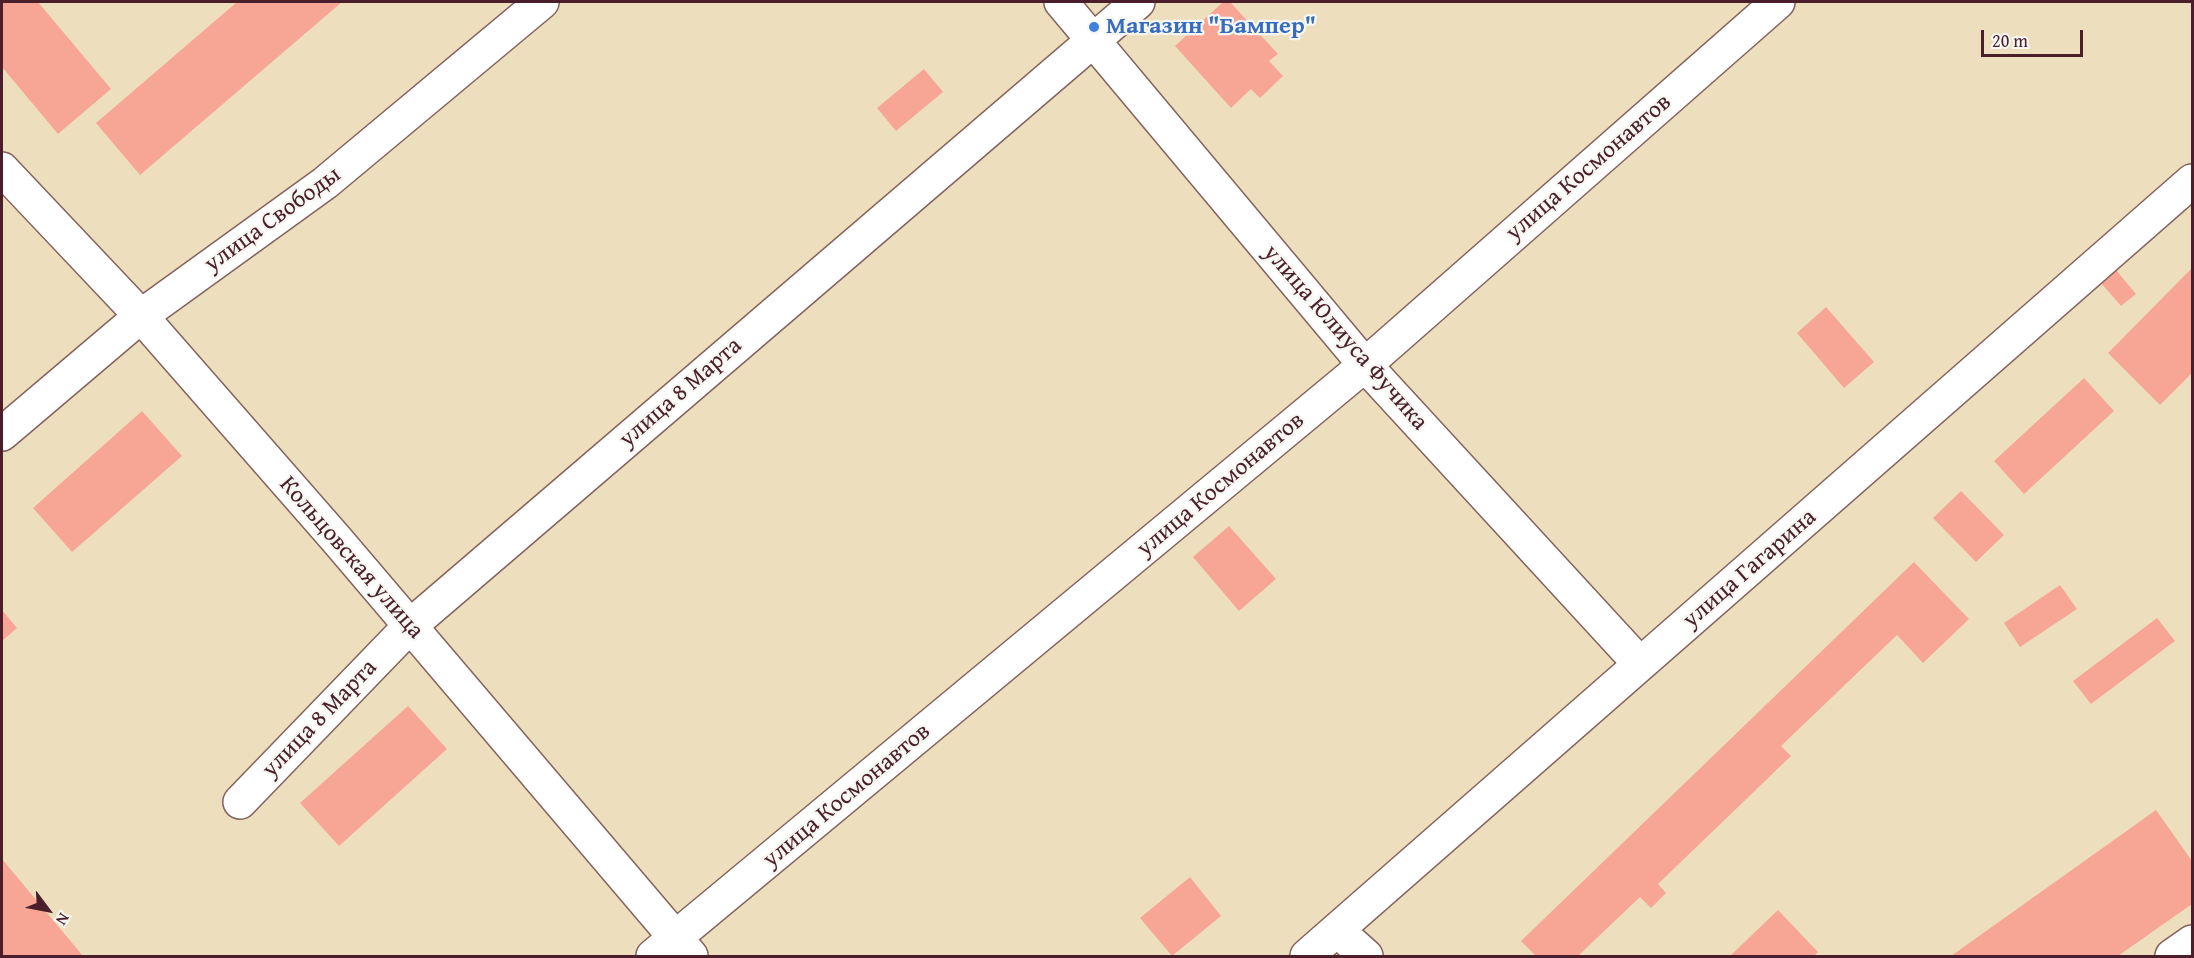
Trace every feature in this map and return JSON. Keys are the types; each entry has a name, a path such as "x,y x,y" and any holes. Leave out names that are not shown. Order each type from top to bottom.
{"street":[{"name":"улица Свободы","path":"2,434 141,316 325,183 542,2"},
{"name":"улица Юлиуса Фучика","path":"1061,2 1365,365 1640,664"},
{"name":"улица 8 Марта","path":"240,802 410,626 1138,2"},
{"name":"улица Космонавтов","path":"673,951 1365,365 1778,2"},
{"name":"Кольцовская улица","path":"2,169 141,316 410,626 673,951"},
{"name":"улица Гагарина","path":"1307,957 2193,181"},
{"path":"1338,931 1366,957"},
{"path":"2172,957 2193,942"}],"building":[{"path":"2,2 38,2 111,89 58,134 2,67"},
{"path":"237,2 342,2 140,175 96,123"},
{"path":"1223,2 1230,2 1278,54 1269,61 1283,76 1260,98 1251,89 1231,108 1175,46"},
{"path":"924,69 943,92 896,131 877,108"},
{"path":"2192,268 2192,373 2160,405 2108,353"},
{"path":"2116,270 2136,294 2121,306 2101,283"},
{"path":"1826,307 1874,362 1844,388 1797,333"},
{"path":"2084,378 2114,411 2024,494 1994,461"},
{"path":"142,411 182,456 72,552 33,508"},
{"path":"1961,491 2004,535 1976,562 1933,518"},
{"path":"1229,526 1276,579 1239,611 1193,557"},
{"path":"1914,562 1969,619 1923,663 1897,635 1781,746 1791,756 1658,884 1666,893 1651,908 1640,897 1578,956 1536,956 1521,941"},
{"path":"2060,585 2077,609 2020,647 2004,623"},
{"path":"2,610 17,628 2,641"},
{"path":"2157,618 2175,641 2091,704 2073,681"},
{"path":"408,706 447,749 339,846 300,803"},
{"path":"2156,810 2192,861 2192,904 2118,956 1951,956"},
{"path":"2,859 83,956 2,956"},
{"path":"1190,877 1221,916 1172,956 1140,918"},
{"path":"1778,910 1818,952 1814,956 1730,956"}],"place":[{"name":"Магазин \"Бампер\"","path":"1094,27"}]}
